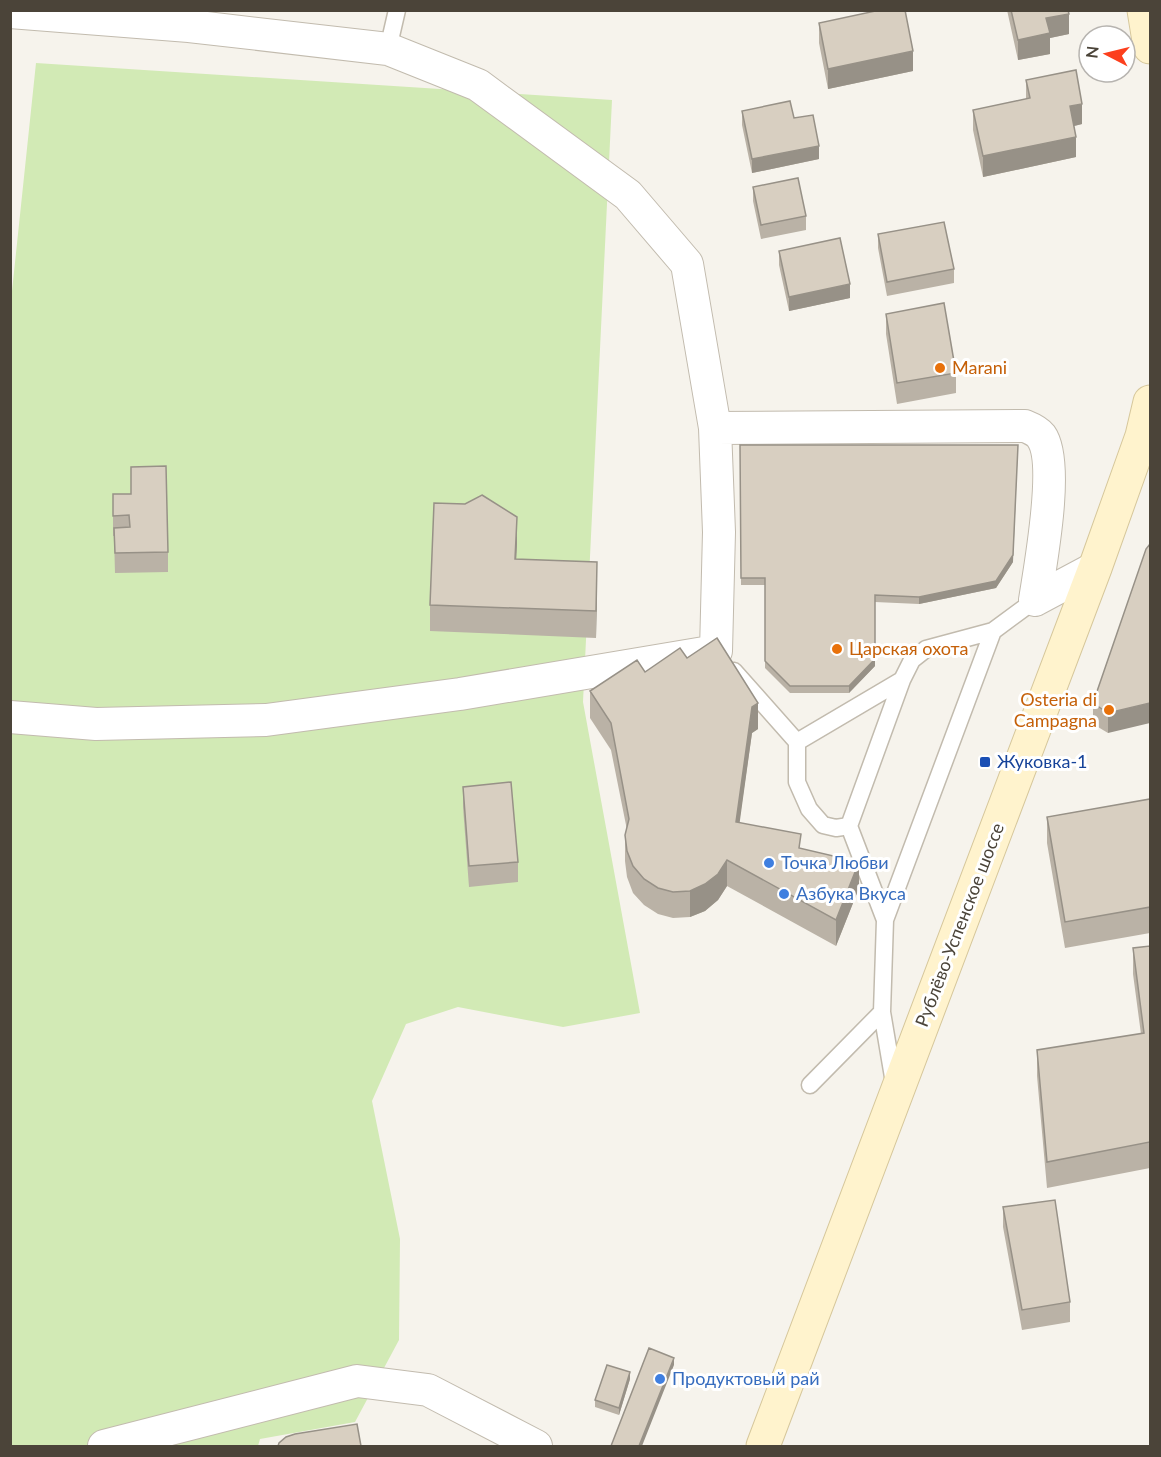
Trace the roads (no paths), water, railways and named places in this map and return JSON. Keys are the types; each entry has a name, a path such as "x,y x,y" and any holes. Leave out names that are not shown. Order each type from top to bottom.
{"main road":[{"path":"1144,10 1150,47"},
{"name":"Рублёво-Успенское шоссе","path":"763,1446 1095,568 1142,436 1150,402"}],"street":[{"path":"10,12 189,26 388,49 478,85 628,195 687,264 715,428 719,532 716,651 460,694 266,720 96,724 10,717"},
{"path":"715,428 1025,426 1041,435 1047,454 1048,520 1035,600"},
{"path":"1035,600 1095,568"},
{"path":"104,1446 357,1381 428,1390 523,1443"}],"lane":[{"path":"388,49 397,10"},
{"path":"885,920 849,826 902,680 912,660 926,649 993,631 1035,600"},
{"path":"896,1094 882,1012 885,920 993,631"},
{"path":"716,651 797,742 797,782 809,809 823,825 837,828 849,826"},
{"path":"797,742 902,680"},
{"path":"810,1085 882,1012"}],"place":[{"name":"Marani","path":"940,368"},
{"name":"Царская охота","path":"837,649"},
{"name":"Osteria di Campagna","path":"1109,710"},
{"name":"Жуковка-1","path":"985,762"},
{"name":"Точка Любви","path":"769,863"},
{"name":"Азбука Вкуса","path":"784,894"},
{"name":"Продуктовый рай","path":"660,1379"}]}
